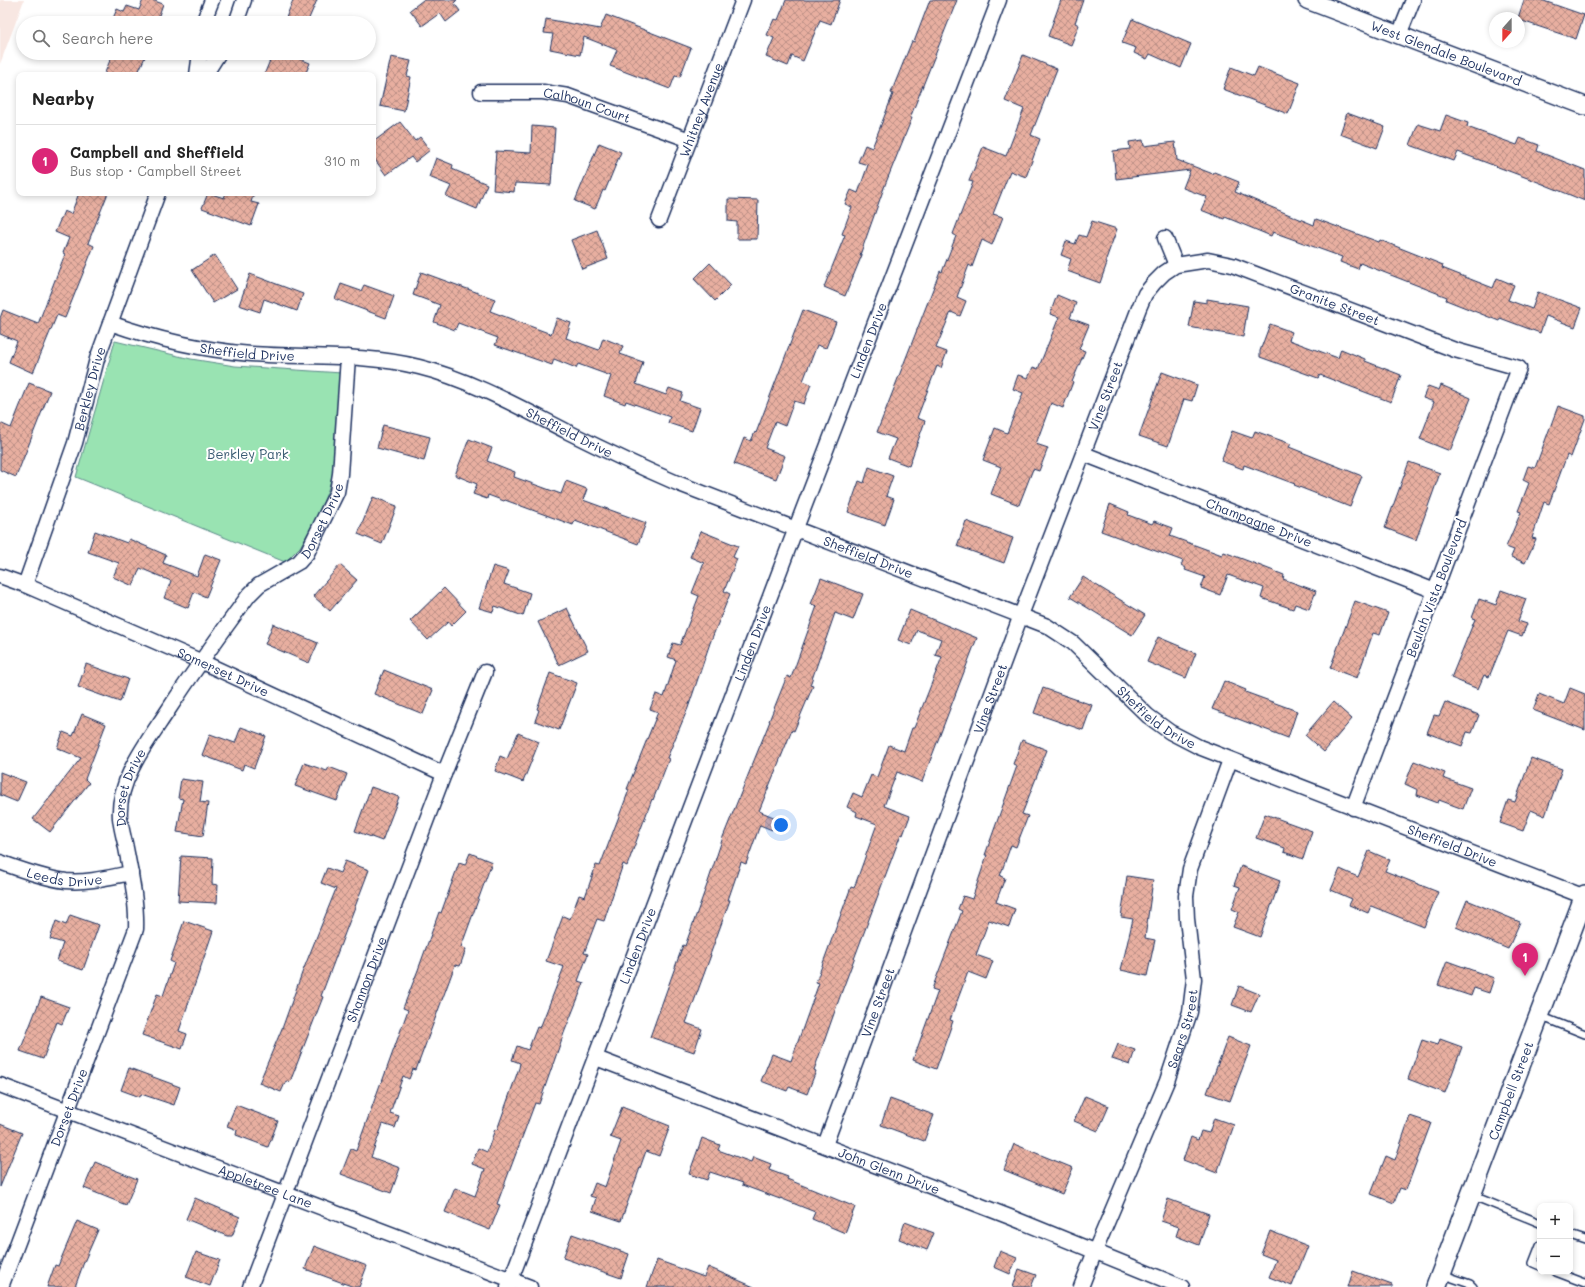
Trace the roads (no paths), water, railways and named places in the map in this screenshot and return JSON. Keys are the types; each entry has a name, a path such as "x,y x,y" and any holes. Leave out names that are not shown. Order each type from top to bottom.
{"main road":[{"name":"Campbell Street","path":"1438,1280 1585,896"}],"street":[{"path":"206,16 212,0"},
{"path":"238,16 244,0"},
{"name":"Whitney Avenue","path":"659,220 743,0"},
{"name":"Linden Drive","path":"509,1283 596,1058 796,528 999,0"},
{"name":"West Glendale Boulevard","path":"1307,0 1585,106"},
{"path":"1399,35 1413,0"},
{"path":"197,72 199,60"},
{"path":"207,72 215,60"},
{"name":"Calhoun Court","path":"481,92 543,92 568,96 690,140"},
{"name":"Berkley Drive","path":"25,585 75,443 97,359 157,196"},
{"path":"1165,238 1176,265"},
{"name":"Granite Street","path":"1176,265 1208,260 1232,265 1455,350 1519,368"},
{"name":"Vine Street","path":"825,1145 1021,614 1145,294 1164,273 1176,265"},
{"name":"Sheffield Drive","path":"110,323 135,332 211,349 251,354 348,357 384,360 412,365 454,379 522,409 626,461 677,483 1021,614 1048,626 1073,643 1148,716 1170,732 1198,747 1353,808 1585,896"},
{"name":"Dorset Drive","path":"0,1287 136,929 136,915 131,873 120,817 122,796 130,773 141,753 200,661 249,595 259,586 298,562 307,553 337,492 340,474 348,357"},
{"name":"Beulah Vista Boulevard","path":"1353,808 1519,368"},
{"name":"Champagne Drive","path":"1084,454 1434,591"},
{"name":"Somerset Drive","path":"0,576 25,585 200,661 444,774"},
{"name":"Shannon Drive","path":"250,1287 444,774 485,672"},
{"name":"Sears Street","path":"1081,1287 1167,1081 1190,1012 1194,980 1186,896 1190,869 1230,760"},
{"name":"Leeds Drive","path":"0,862 46,877 67,881 86,880 131,873"},
{"name":"John Glenn Drive","path":"596,1058 825,1145 1095,1251 1182,1287"},
{"name":"Appletree Lane","path":"0,1085 286,1193 509,1283 530,1287"}],"lane":[{"path":"1539,1016 1585,1034"},
{"path":"1470,1195 1537,1222"},
{"path":"1573,1236 1585,1240"},
{"path":"1537,1253 1533,1264 1537,1265"},
{"path":"1564,1275 1585,1283"},
{"path":"1438,1280 1470,1284 1473,1287"}],"place":[{"name":"Campbell and Sheffield","path":"1525,976"}],"park label":[{"name":"Berkley Park","path":"248,454"}]}
